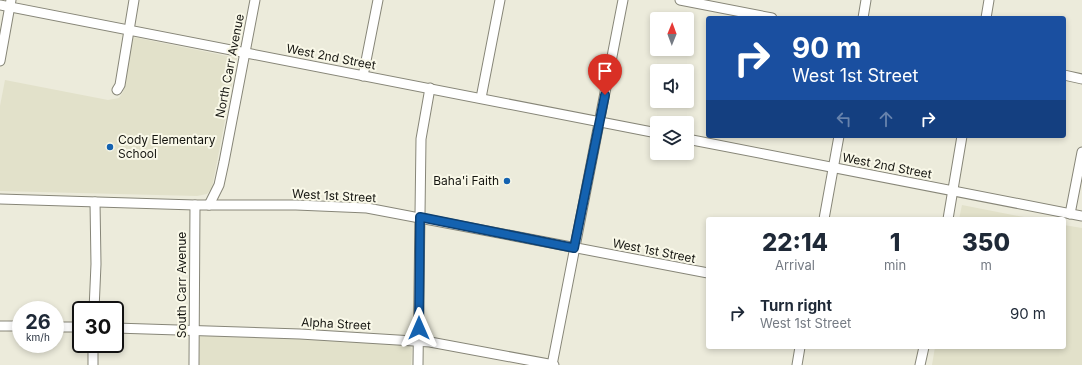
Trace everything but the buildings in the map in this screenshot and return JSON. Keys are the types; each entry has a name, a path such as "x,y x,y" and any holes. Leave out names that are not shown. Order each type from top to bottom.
{"street":[{"path":"117,90 120,84 134,0"},
{"name":"North Carr Avenue","path":"209,205 218,185 224,162 255,0"},
{"path":"363,76 378,0"},
{"path":"481,98 500,0"},
{"path":"553,365 574,248 623,0"},
{"path":"680,0 762,16"},
{"path":"863,16 866,0"},
{"path":"986,16 989,0"},
{"path":"0,61 11,4"},
{"name":"West 2nd Street","path":"0,5 11,4 128,30 650,132"},
{"path":"1066,75 1082,79"},
{"path":"418,365 421,138 430,88"},
{"path":"824,217 840,138"},
{"path":"948,217 962,138"},
{"name":"West 2nd Street","path":"694,140 1082,216"},
{"path":"1070,214 1082,152"},
{"name":"West 1st Street","path":"0,199 195,205 296,205 367,208 706,273"},
{"path":"94,301 96,264 95,202"},
{"name":"South Carr Avenue","path":"194,365 195,205"},
{"path":"0,326 12,326"},
{"name":"Alpha Street","path":"124,328 300,334 419,341 553,365"},
{"path":"796,365 800,349"},
{"path":"920,365 924,349"},
{"path":"93,365 94,353"}],"shaded area":[{"name":"Cody Elementary School","path":"133,37 237,58 212,188 207,194 197,196 0,191 0,106 5,80 108,100 119,98 123,92"},
{"path":"962,205 1024,217 959,217"},
{"path":"1066,225 1082,228 1082,365 932,365 935,349 1066,349"},
{"path":"200,336 288,337 409,346 412,349 411,365 198,365 198,339"}],"place":[{"name":"Cody Elementary School","path":"110,147"},
{"name":"Baha'i Faith","path":"507,181"}],"route":[{"path":"419,328 420,217 574,248 605,95"}]}
